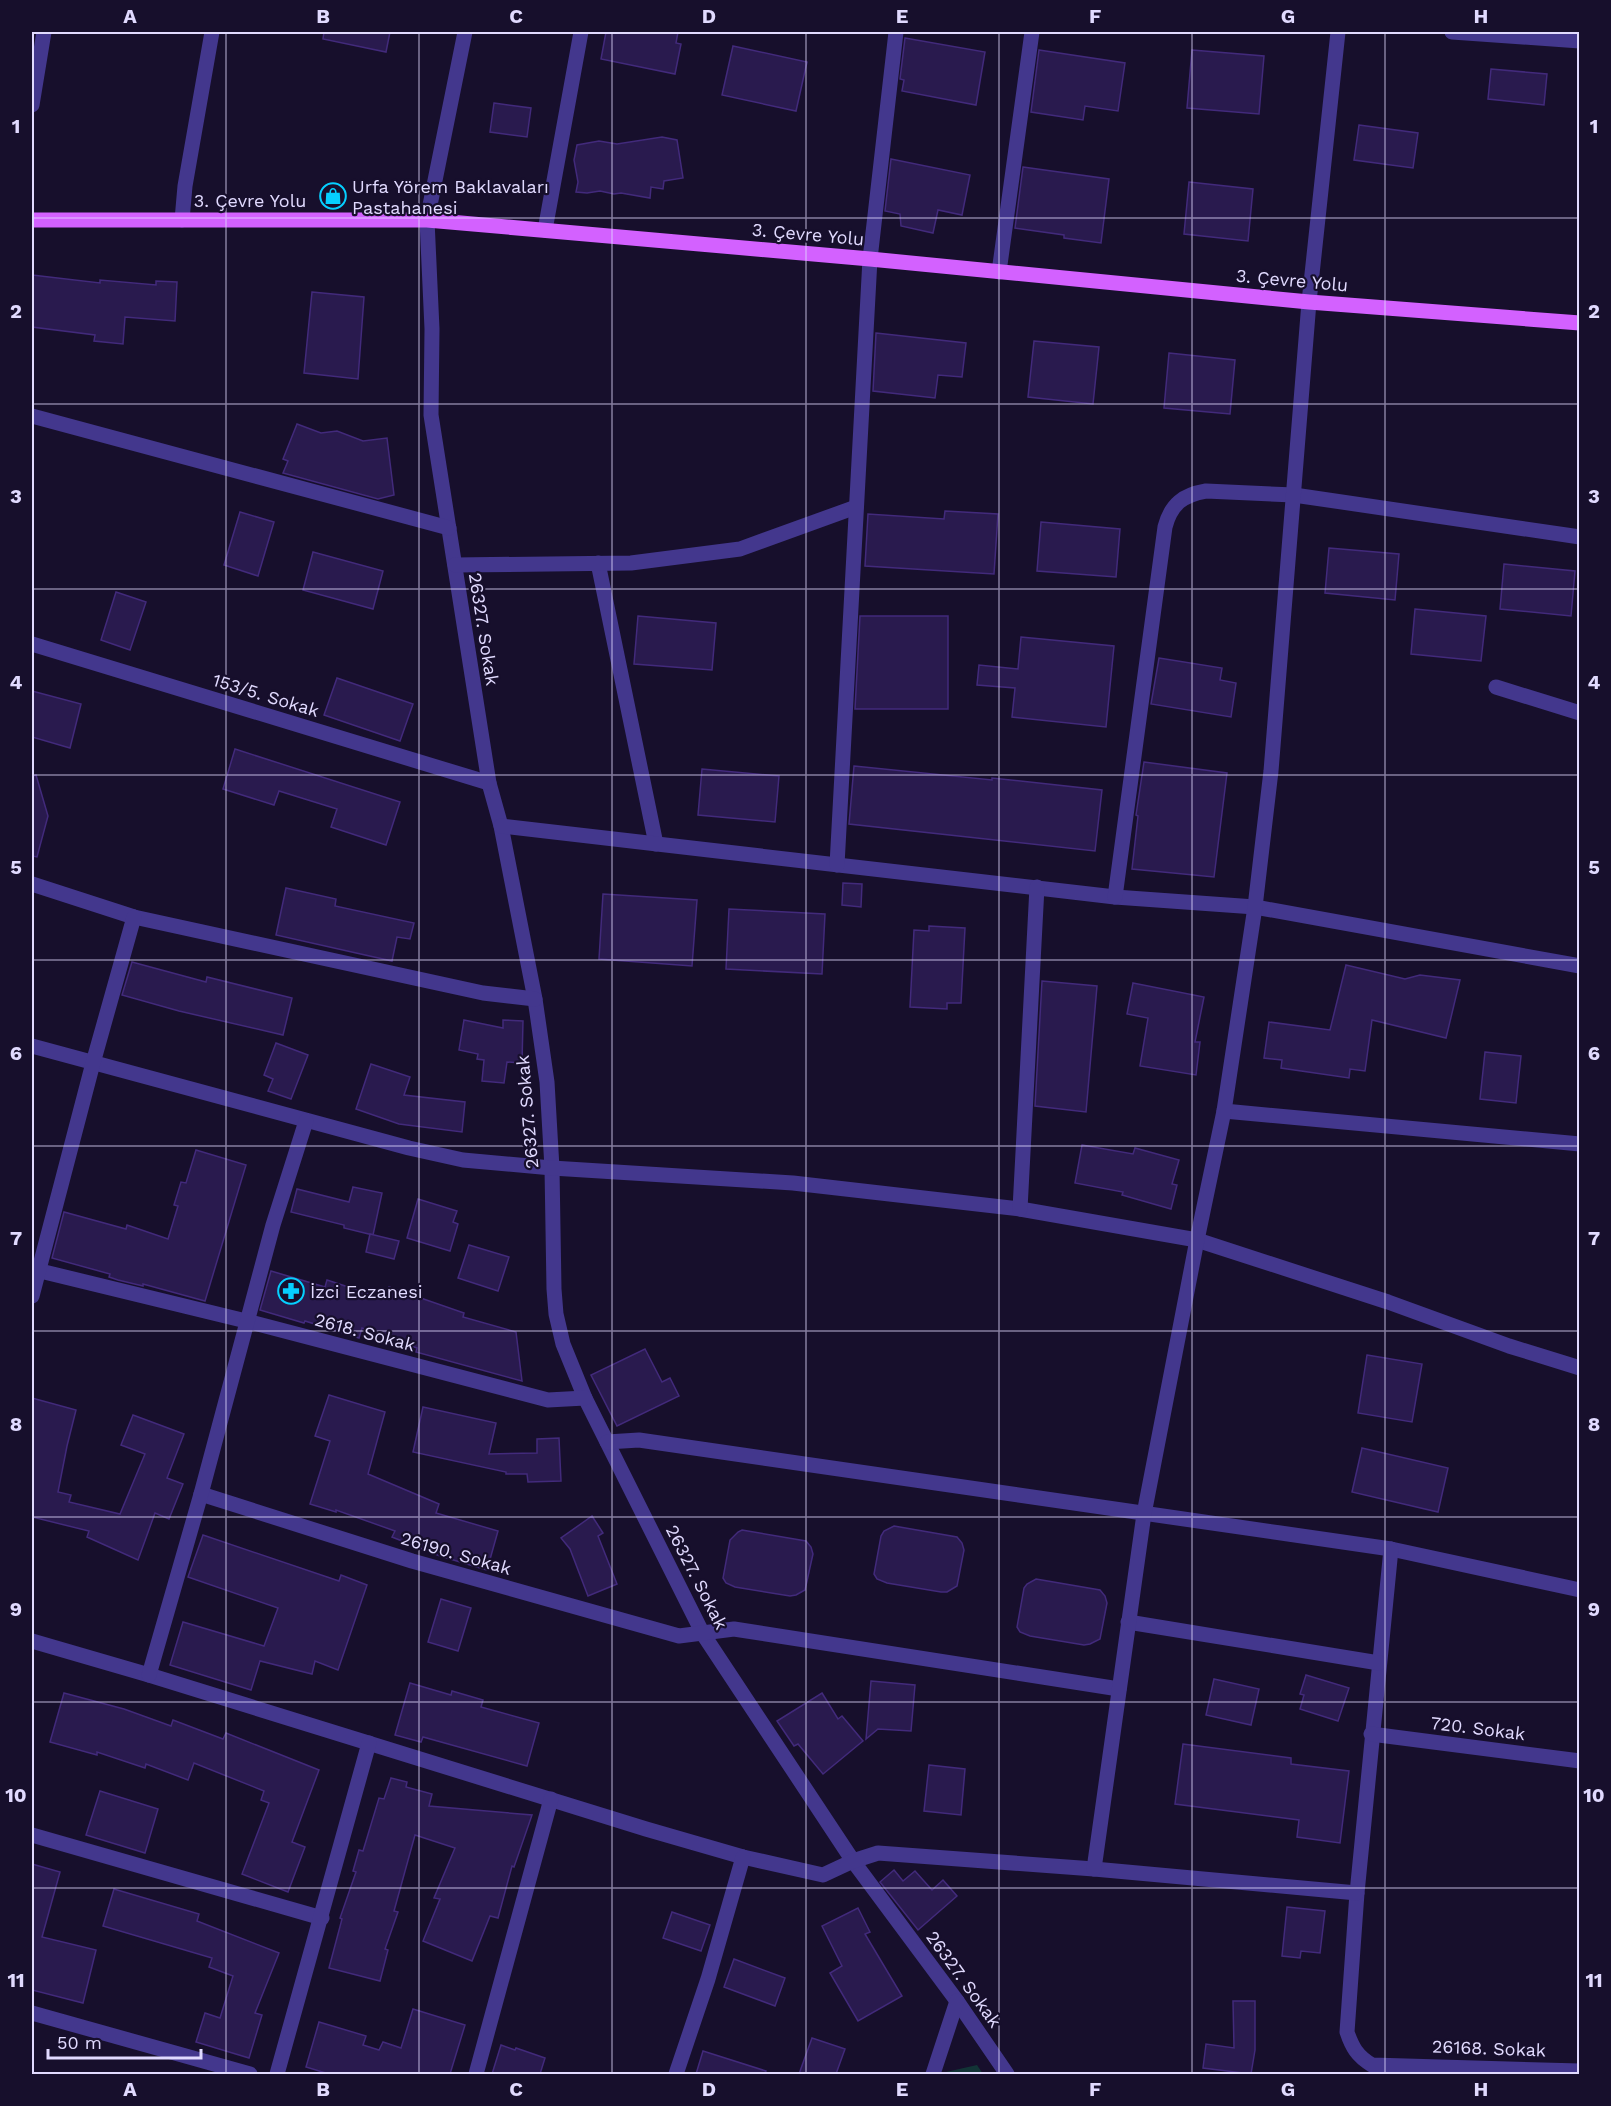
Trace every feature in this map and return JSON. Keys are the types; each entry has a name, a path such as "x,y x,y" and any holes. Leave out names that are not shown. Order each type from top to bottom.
{"main road":[{"name":"3. Çevre Yolu","path":"32,220 427,220 870,259 1309,302 1580,323"}],"street":[{"path":"32,105 34,65 44,32"},
{"path":"182,220 185,186 212,32"},
{"name":"26327. Sokak","path":"465,32 427,220 432,329 431,415 489,783 501,826 535,999 547,1082 552,1168 555,1314 563,1344 585,1398 703,1634 853,1861 957,2001 1007,2074"},
{"path":"545,230 581,32"},
{"path":"837,864 870,259 897,32"},
{"path":"999,272 1032,32"},
{"path":"1094,1869 1144,1514 1224,1111 1255,907 1271,771 1309,302 1338,32"},
{"path":"1452,32 1580,41"},
{"path":"32,416 449,528"},
{"path":"1115,897 1168,515 1174,505 1183,498 1192,493 1206,491 1294,495 1580,537"},
{"path":"455,565 631,563 741,549 856,507"},
{"path":"598,563 656,844"},
{"name":"153/5. Sokak","path":"32,644 489,783"},
{"path":"1496,687 1580,713"},
{"path":"501,826 1115,897 1255,907 1580,966"},
{"path":"32,884 134,917 483,993 535,999"},
{"path":"1020,1209 1036,887"},
{"path":"32,1296 35,1269 134,917"},
{"path":"32,1046 306,1121 463,1160 793,1183 1020,1209 1197,1240 1580,1368"},
{"path":"1224,1111 1580,1144"},
{"path":"149,1675 201,1494 273,1225 306,1121"},
{"name":"2618. Sokak","path":"35,1269 246,1321 548,1400 585,1398"},
{"path":"607,1442 639,1440 1390,1549 1580,1590"},
{"name":"26190. Sokak","path":"201,1494 412,1561 679,1636 734,1629 1119,1689"},
{"name":"26168. Sokak","path":"1390,1549 1371,1734 1347,2032 1353,2048 1362,2059 1371,2065 1513,2071 1580,2071"},
{"path":"1128,1622 1379,1663"},
{"path":"32,1641 742,1857 824,1875 853,1861 878,1853 1094,1869 1357,1893"},
{"name":"720. Sokak","path":"1371,1734 1580,1761"},
{"path":"277,2074 369,1743"},
{"path":"476,2074 551,1799"},
{"path":"32,1835 321,1918"},
{"path":"676,2074 716,1951 742,1857"},
{"path":"933,2074 957,2001"},
{"path":"32,2013 250,2074"}],"green space":[{"path":"977,2065 983,2074 945,2074 946,2072"}],"building":[{"path":"324,32 390,32 386,52 323,39"},
{"path":"606,32 678,32 676,43 681,44 675,74 601,59"},
{"path":"905,38 985,52 976,105 902,91 904,80 900,79"},
{"path":"733,46 807,62 796,111 722,95"},
{"path":"1039,50 1125,63 1118,111 1085,106 1083,120 1031,112"},
{"path":"1192,50 1264,56 1259,114 1187,108"},
{"path":"1491,69 1547,74 1544,105 1488,99"},
{"path":"494,103 531,108 527,137 490,132"},
{"path":"1359,125 1418,133 1413,168 1354,160"},
{"path":"662,137 677,140 683,178 664,181 663,189 651,187 650,198 600,191 576,192 578,182 574,160 577,145 599,141 617,144"},
{"path":"891,159 970,175 962,215 938,210 933,233 901,226 900,214 885,211"},
{"path":"1023,167 1109,179 1101,243 1015,228"},
{"path":"1189,182 1253,189 1248,241 1184,234"},
{"path":"32,275 100,283 100,280 156,285 156,281 177,282 175,321 125,317 123,344 94,341 95,335 32,327"},
{"path":"312,292 364,297 358,379 304,373"},
{"path":"876,333 966,343 962,377 938,375 935,398 873,391"},
{"path":"1034,341 1099,347 1093,404 1028,397"},
{"path":"1169,353 1235,360 1230,414 1164,408"},
{"path":"297,424 321,433 337,431 363,441 387,438 394,495 378,499 283,473 288,461 283,459"},
{"path":"945,511 998,514 994,574 865,566 868,514 944,519"},
{"path":"240,512 274,522 258,576 224,565"},
{"path":"1041,522 1120,529 1116,577 1037,571"},
{"path":"1329,548 1399,554 1395,600 1325,593"},
{"path":"313,552 383,571 373,609 303,590"},
{"path":"1504,564 1575,571 1571,616 1500,609"},
{"path":"116,592 146,602 130,650 101,640"},
{"path":"1415,609 1486,616 1481,661 1411,654"},
{"path":"638,616 716,623 712,670 634,664"},
{"path":"860,616 948,616 948,709 855,709"},
{"path":"1021,637 1114,646 1106,727 1012,717 1015,688 977,685 979,665 1018,669"},
{"path":"1159,658 1222,668 1220,680 1236,683 1231,717 1151,704"},
{"path":"337,678 413,704 400,741 324,715"},
{"path":"32,691 81,704 70,748 32,737"},
{"path":"235,749 400,802 386,845 331,827 337,809 279,791 274,805 223,789"},
{"path":"1144,762 1227,773 1214,877 1132,869 1138,816 1136,815"},
{"path":"854,766 1102,790 1095,851 849,824"},
{"path":"702,769 779,776 775,822 698,815"},
{"path":"36,775 48,816 37,857 32,856 32,776"},
{"path":"843,883 862,884 861,907 842,905"},
{"path":"286,888 336,899 335,906 414,923 410,939 397,937 392,961 276,935"},
{"path":"603,894 697,900 692,966 599,959"},
{"path":"729,909 825,914 822,974 726,969"},
{"path":"929,926 965,928 961,1003 947,1003 947,1009 910,1007 914,930 929,931"},
{"path":"132,962 206,982 207,977 292,998 283,1035 122,995"},
{"path":"1346,965 1405,979 1420,975 1460,980 1446,1038 1372,1020 1365,1071 1350,1069 1349,1078 1281,1068 1282,1060 1264,1058 1269,1022 1330,1030"},
{"path":"1042,981 1097,986 1086,1112 1035,1106"},
{"path":"1133,983 1204,997 1195,1042 1200,1042 1196,1075 1140,1066 1148,1018 1127,1014"},
{"path":"464,1020 503,1028 503,1020 523,1021 522,1063 507,1062 504,1083 482,1081 484,1060 477,1059 478,1054 459,1050"},
{"path":"276,1043 308,1055 291,1099 268,1091 273,1079 264,1075"},
{"path":"1485,1052 1521,1056 1516,1103 1480,1099"},
{"path":"371,1064 410,1077 404,1095 465,1102 462,1132 399,1124 356,1109"},
{"path":"1082,1145 1133,1154 1135,1148 1179,1160 1172,1184 1177,1185 1171,1209 1122,1195 1123,1192 1075,1183"},
{"path":"196,1150 246,1165 205,1301 143,1284 143,1286 118,1280 109,1277 110,1274 52,1258 64,1212 126,1229 127,1225 168,1239 178,1206 174,1205 181,1182 186,1183"},
{"path":"353,1187 382,1193 373,1235 291,1212 297,1189 349,1202"},
{"path":"418,1199 457,1211 453,1222 458,1224 450,1251 407,1238"},
{"path":"370,1234 399,1241 394,1259 366,1252"},
{"path":"469,1245 509,1257 498,1291 458,1278"},
{"path":"271,1271 325,1287 327,1280 385,1299 389,1287 464,1313 463,1317 516,1332 522,1381 416,1352 417,1348 362,1328 359,1338 260,1310"},
{"path":"645,1349 662,1382 670,1378 679,1396 617,1426 591,1375"},
{"path":"1367,1355 1422,1364 1412,1422 1358,1413"},
{"path":"329,1395 385,1412 368,1474 439,1504 436,1513 498,1531 487,1570 440,1556 392,1537 395,1531 336,1510 336,1512 310,1504 330,1441 315,1436"},
{"path":"32,1398 76,1410 58,1492 71,1495 69,1502 120,1514 145,1454 121,1445 133,1415 184,1434 167,1478 183,1484 169,1519 155,1513 138,1560 87,1537 89,1531 32,1517"},
{"path":"423,1407 496,1423 489,1454 537,1453 537,1439 559,1438 561,1481 528,1482 527,1474 506,1474 506,1472 413,1452"},
{"path":"1362,1448 1448,1468 1438,1512 1352,1492"},
{"path":"592,1516 603,1533 598,1536 617,1584 588,1596 570,1549 561,1538"},
{"path":"894,1526 957,1537 964,1550 957,1586 947,1592 941,1592 887,1583 877,1579 874,1574 881,1536 884,1531"},
{"path":"742,1530 806,1541 813,1554 805,1590 790,1596 735,1587 726,1583 723,1578 730,1540"},
{"path":"203,1535 339,1581 341,1575 367,1585 338,1670 315,1661 312,1674 260,1661 251,1690 170,1665 183,1622 264,1646 278,1608 188,1577"},
{"path":"1036,1579 1100,1590 1107,1603 1100,1639 1084,1645 1030,1636 1020,1632 1017,1627 1024,1588"},
{"path":"441,1599 471,1608 458,1651 428,1642"},
{"path":"1306,1675 1349,1688 1338,1721 1300,1709 1304,1695 1300,1694"},
{"path":"1214,1679 1259,1689 1251,1725 1206,1715"},
{"path":"871,1681 915,1685 911,1731 878,1729 866,1739"},
{"path":"410,1683 451,1695 452,1691 483,1700 481,1707 539,1723 527,1766 423,1737 421,1742 395,1735"},
{"path":"64,1693 124,1709 171,1726 173,1720 223,1739 226,1733 319,1770 292,1842 305,1847 288,1892 242,1874 269,1803 261,1800 264,1791 194,1763 188,1780 146,1764 145,1768 97,1752 97,1755 50,1742"},
{"path":"822,1693 838,1719 842,1716 863,1741 823,1774 798,1744 794,1746 777,1721"},
{"path":"1183,1744 1291,1758 1291,1764 1349,1771 1340,1843 1297,1837 1299,1820 1175,1804"},
{"path":"929,1765 965,1769 961,1815 924,1811"},
{"path":"391,1778 407,1782 406,1787 432,1794 429,1806 532,1815 514,1867 512,1866 498,1918 490,1916 472,1961 423,1941 440,1899 434,1898 455,1848 415,1835 394,1911 398,1912 385,1949 388,1950 380,1981 329,1968 342,1919 340,1918 356,1872 353,1871 359,1850 363,1851 379,1798 384,1799"},
{"path":"100,1791 158,1809 145,1853 86,1835"},
{"path":"32,1864 60,1872 42,1937 96,1950 83,2003 32,1990"},
{"path":"894,1870 903,1881 915,1871 932,1890 943,1880 957,1896 918,1930 880,1882"},
{"path":"114,1889 199,1914 197,1921 279,1953 255,2013 262,2015 249,2058 196,2042 205,2013 220,2018 233,1976 209,1967 212,1958 103,1926"},
{"path":"1287,1907 1325,1911 1320,1953 1301,1951 1300,1958 1282,1956"},
{"path":"858,1908 870,1932 865,1934 902,1996 858,2021 830,1973 842,1966 822,1926"},
{"path":"672,1912 710,1925 701,1951 663,1938"},
{"path":"734,1959 785,1978 775,2006 724,1987"},
{"path":"1233,2001 1255,2001 1255,2050 1251,2074 1203,2068 1206,2044 1234,2048"},
{"path":"413,2009 465,2025 450,2074 329,2074 306,2067 319,2022 366,2036 363,2045 379,2050 383,2042 401,2048"},
{"path":"812,2038 845,2049 836,2074 799,2074"},
{"path":"501,2045 545,2058 540,2074 492,2074"},
{"path":"703,2051 766,2071 765,2074 696,2074"}],"place":[{"name":"Urfa Yörem Baklavaları Pastahanesi","path":"333,196"},
{"name":"İzci Eczanesi","path":"291,1291"}]}
